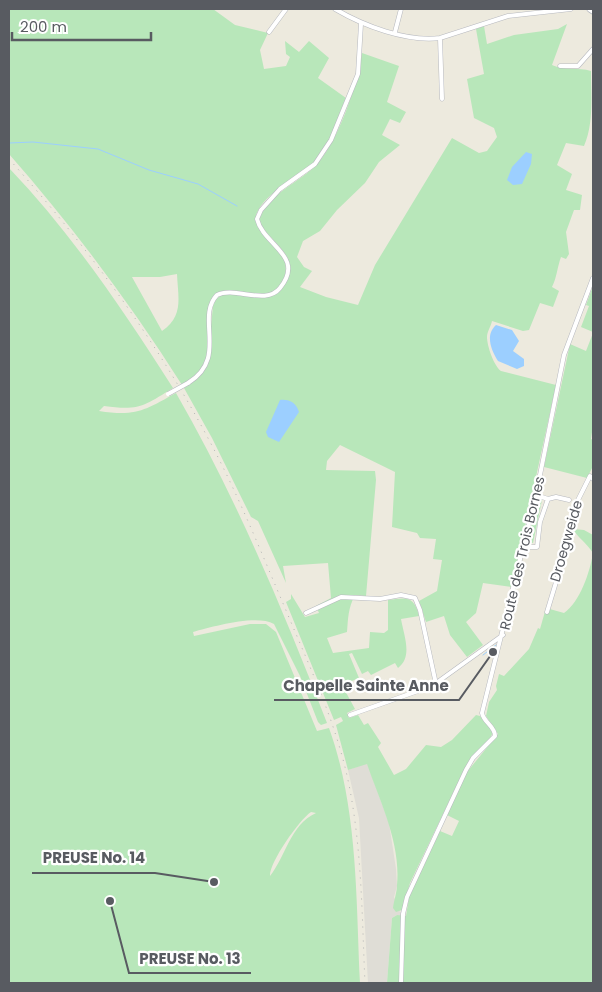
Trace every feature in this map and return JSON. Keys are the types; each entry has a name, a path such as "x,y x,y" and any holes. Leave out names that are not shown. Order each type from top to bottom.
{"street":[{"path":"270,32 286,9"},
{"path":"335,9 361,24 419,38 440,38 524,11 571,9"},
{"path":"395,32 401,9"},
{"path":"590,9 593,12"},
{"path":"168,394 203,372 208,361 211,309 217,295 225,292 270,294 281,288 287,277 288,268 285,256 264,234 257,219 261,210 280,189 315,164 331,140 358,74 361,24"},
{"path":"440,38 442,99"},
{"path":"560,66 578,66 593,49"},
{"name":"Route des Trois Bornes","path":"401,983 403,914 407,897 466,770 473,758 495,736 494,729 484,719 482,713 503,636 536,495 564,355 593,278"},
{"name":"Droegweide","path":"547,612 570,536 579,495 590,476 593,479"},
{"path":"536,495 548,499 556,496 568,500"},
{"path":"523,548 536,547 538,544 540,522 548,499"},
{"path":"306,613 341,596 380,599 400,595 415,598 420,610 436,684"},
{"path":"350,715 436,684 503,636"}],"shaded area":[{"path":"367,763 389,823 396,869 397,886 394,897 400,912 402,910 401,917 397,915 392,918 387,983 368,983 359,818 348,770"}],"green space":[{"path":"9,9 213,9 235,25 268,33 260,50 264,69 286,66 290,57 286,54 285,41 299,52 309,41 329,58 318,78 346,98 329,141 320,157 307,171 274,192 261,206 256,215 262,233 283,256 286,268 284,279 277,289 269,293 260,294 232,290 214,295 210,304 206,366 193,379 182,385 100,266 56,209 9,154","holes":["177,274 177,313 174,319 162,331 132,277 160,277"]},
{"path":"567,24 552,65 561,68 591,71 591,118 584,146 566,143 557,165 572,174 566,190 582,195 580,210 574,210 566,232 569,254 566,259 561,257 552,287 559,291 553,307 540,303 529,330 523,331 492,321 487,335 491,356 501,371 556,385 512,587 483,583 476,613 466,622 483,645 467,657 450,635 444,616 426,622 419,601 437,591 442,560 433,559 436,539 420,538 417,533 392,527 395,472 340,445 327,461 326,470 375,471 376,480 366,596 355,595 348,618 347,632 327,638 333,653 369,648 370,632 384,633 388,630 388,600 408,599 412,601 419,616 401,619 406,652 403,663 398,668 395,663 371,675 368,671 362,674 352,653 349,654 359,678 342,685 355,709 347,713 349,718 358,715 364,725 368,723 381,743 378,747 394,775 406,769 426,745 441,747 452,740 476,715 480,716 493,732 489,741 465,768 410,883 402,910 396,912 393,908 397,888 396,854 383,808 367,764 348,770 336,725 343,721 341,717 334,720 286,602 291,599 291,594 305,617 319,613 316,606 331,598 328,563 283,566 286,583 258,521 251,517 212,438 184,388 197,379 207,367 213,306 216,299 223,294 258,297 275,294 285,283 290,271 289,261 262,227 260,219 262,211 274,198 314,167 331,145 351,97 362,53 399,66 387,102 406,112 400,123 390,119 382,135 400,145 379,162 365,183 337,210 320,231 303,241 297,257 304,267 312,271 300,287 326,297 358,305 375,265 452,138 479,153 487,151 497,137 494,128 474,118 467,79 484,74 476,29 484,26 487,44 514,35 558,29"},
{"path":"9,168 76,246 136,330 173,388 141,406 125,408 104,406 99,411 122,413 140,411 176,393 239,513 276,596 327,723 321,725 318,722 300,676 274,624 266,621 245,621 193,632 194,636 250,624 266,624 276,632 317,731 329,728 346,790 354,854 360,983 9,983","holes":["311,812 316,813 307,818 294,833 270,876 274,862 292,832"]},
{"path":"593,286 593,332 581,327 589,306 586,305"},
{"path":"593,333 593,425 591,439 593,440 593,466 587,478 544,467 570,344 586,351"},
{"path":"541,498 533,543 528,542 537,499"},
{"path":"573,529 584,530 593,535 593,553 577,535"},
{"path":"593,553 593,983 387,983 392,918 397,915 406,916 409,897 440,831 452,836 459,821 447,815 467,772 498,734 486,716 489,702 497,690 499,674 504,676 529,649 538,628 540,629 546,608 564,613 575,602 587,577"}],"water":[{"path":"526,152 532,154 531,164 522,184 513,185 507,180 512,167"},
{"path":"496,325 512,330 519,341 513,351 524,359 524,366 517,369 498,361 490,343 491,333"},
{"path":"280,400 292,402 299,412 279,442 268,437 266,432"}],"waterway":[{"path":"9,143 33,142 98,149 149,170 198,184 237,206"},
{"path":"483,655 496,645"}],"railway":[{"path":"9,159 92,259 166,365 220,460 258,544 331,720 345,766 357,838 365,983"}],"place":[{"name":"Chapelle Sainte Anne","path":"493,652"},
{"name":"PREUSE No. 14","path":"214,882"},
{"name":"PREUSE No. 13","path":"110,901"}]}
